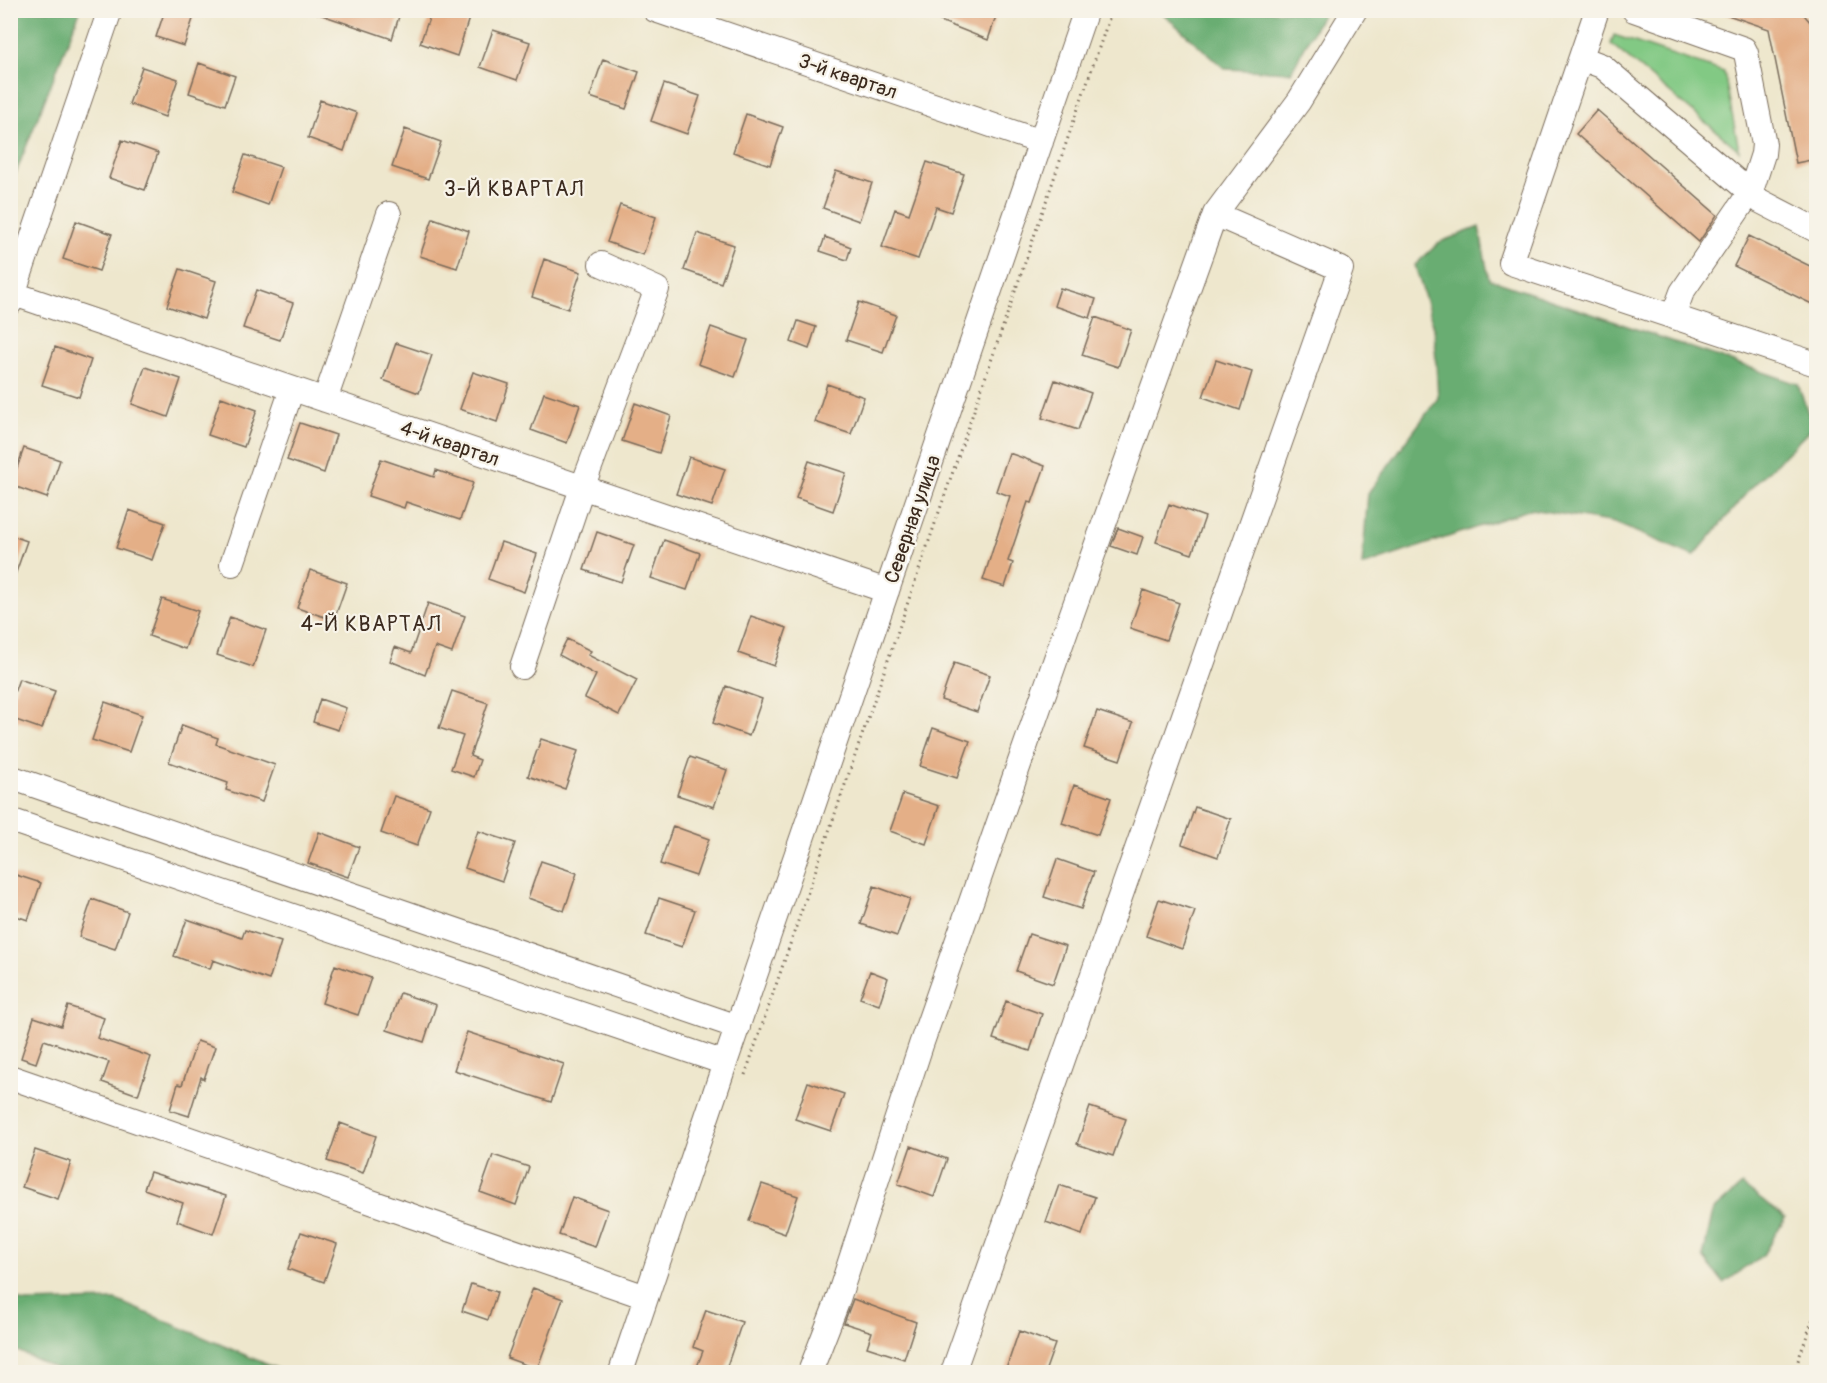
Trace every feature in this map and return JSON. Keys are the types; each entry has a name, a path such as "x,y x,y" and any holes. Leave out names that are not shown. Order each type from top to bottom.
{"street":[{"path":"12,298 110,10"},
{"name":"3-й квартал","path":"655,10 1041,142"},
{"name":"Северная улица","path":"621,1372 646,1297 735,1069 738,1027 1086,10"},
{"path":"810,1372 836,1305 921,1045 1062,641 1215,214 1299,101 1355,10"},
{"path":"1597,10 1511,263 1816,364"},
{"path":"1634,10 1744,49 1765,148 1749,193 1682,292 1673,316"},
{"path":"1581,58 1602,66 1768,207 1816,228"},
{"path":"325,400 389,214"},
{"path":"953,1372 1341,269 1215,214"},
{"path":"522,667 582,488 657,289 601,264"},
{"name":"4-й квартал","path":"12,298 325,400 887,591"},
{"path":"232,564 292,389"},
{"path":"10,777 738,1027"},
{"path":"10,820 735,1069"},
{"path":"10,1077 646,1297"}],"path":[{"path":"735,1069 1112,10"},
{"path":"1794,1372 1816,1310"}],"green space":[{"path":"10,11 80,11 11,185"},
{"path":"1160,11 1321,11 1322,15 1291,72 1225,69"},
{"path":"1614,35 1724,72 1739,150 1611,44"},
{"path":"1479,227 1489,279 1798,384 1813,427 1749,490 1694,556 1615,523 1531,509 1362,566 1368,493 1438,398 1434,328 1415,265 1440,242"},
{"path":"1742,1185 1785,1218 1763,1255 1724,1283 1703,1257 1713,1211"},
{"path":"11,1296 24,1302 116,1300 285,1372 64,1372 11,1348"}],"building":[{"path":"165,10 196,10 184,46 156,37"},
{"path":"316,10 401,10 392,39 316,13"},
{"path":"432,10 447,10 469,18 457,56 420,43"},
{"path":"913,10 998,10 988,40"},
{"path":"1723,10 1800,10 1816,29 1816,159 1796,163 1769,29 1722,13"},
{"path":"493,30 530,42 517,80 480,67"},
{"path":"603,59 639,72 626,109 590,97"},
{"path":"199,63 235,76 225,105 189,93"},
{"path":"142,67 178,79 165,117 129,104"},
{"path":"664,84 700,96 687,134 651,121"},
{"path":"320,100 357,113 344,151 308,138"},
{"path":"1597,110 1717,215 1699,242 1576,134"},
{"path":"746,114 783,127 770,165 733,152"},
{"path":"405,129 441,142 428,179 392,167"},
{"path":"122,140 158,153 145,190 109,178"},
{"path":"245,155 281,167 268,205 232,192"},
{"path":"927,162 964,174 951,212 936,207 918,259 882,247 895,209 909,214"},
{"path":"836,171 872,183 859,221 823,208"},
{"path":"620,205 656,217 643,255 607,242"},
{"path":"433,218 469,231 457,268 420,256"},
{"path":"76,221 112,234 99,271 63,259"},
{"path":"697,233 734,245 721,283 684,270"},
{"path":"1749,236 1816,269 1816,306 1734,266"},
{"path":"825,237 851,247 847,260 820,251"},
{"path":"544,259 581,272 568,309 532,297"},
{"path":"180,269 216,281 204,319 167,306"},
{"path":"1060,288 1096,299 1090,318 1054,306"},
{"path":"256,290 293,303 280,340 243,328"},
{"path":"859,302 896,315 883,352 846,340"},
{"path":"1095,317 1131,330 1118,367 1082,355"},
{"path":"798,321 816,327 809,349 791,342"},
{"path":"711,327 748,340 735,377 698,364"},
{"path":"396,343 432,355 419,393 383,380"},
{"path":"55,347 91,360 79,397 42,385"},
{"path":"1216,360 1252,372 1240,410 1203,397"},
{"path":"145,367 181,379 168,417 132,404"},
{"path":"473,372 509,384 497,422 460,409"},
{"path":"1055,380 1091,393 1078,430 1042,418"},
{"path":"827,384 864,397 851,434 815,422"},
{"path":"544,393 580,405 567,443 531,430"},
{"path":"221,397 257,410 244,447 208,435"},
{"path":"635,403 671,416 659,453 622,441"},
{"path":"300,423 336,435 324,473 287,460"},
{"path":"24,448 60,460 47,498 11,485"},
{"path":"1009,453 1045,466 1032,503 1028,502 1008,561 1013,563 1005,587 983,580 1010,496 996,491"},
{"path":"689,457 725,469 712,506 676,494"},
{"path":"381,459 434,477 436,470 473,483 460,520 406,502 404,508 368,496"},
{"path":"809,461 846,473 833,511 796,498"},
{"path":"1169,504 1205,517 1192,554 1156,542"},
{"path":"129,510 165,523 152,560 116,548"},
{"path":"1118,528 1143,537 1137,555 1111,546"},
{"path":"597,532 634,545 621,582 584,570"},
{"path":"10,535 27,541 13,581 10,581"},
{"path":"664,540 700,553 687,590 651,578"},
{"path":"501,542 537,554 524,592 488,579"},
{"path":"310,570 347,583 334,620 297,608"},
{"path":"1143,590 1179,603 1166,640 1130,628"},
{"path":"162,599 198,611 185,649 149,636"},
{"path":"428,603 465,616 452,653 435,647 425,675 390,661 395,647 411,653"},
{"path":"751,616 787,628 774,666 738,653"},
{"path":"230,617 266,630 253,667 217,655"},
{"path":"567,639 591,651 588,655 637,680 619,715 585,698 596,675 559,655"},
{"path":"954,663 990,675 977,712 941,700"},
{"path":"19,679 55,691 42,729 10,718 10,704"},
{"path":"726,686 762,699 749,736 713,723"},
{"path":"452,691 488,703 470,756 480,760 474,777 451,769 463,736 439,728"},
{"path":"320,699 346,708 338,730 313,722"},
{"path":"105,702 142,715 129,752 92,740"},
{"path":"1097,711 1133,723 1120,760 1084,748"},
{"path":"182,725 218,738 216,744 275,765 262,802 226,790 228,783 169,762"},
{"path":"933,728 970,741 957,778 920,766"},
{"path":"541,739 578,751 565,789 528,776"},
{"path":"690,757 727,770 714,807 677,795"},
{"path":"1074,785 1111,798 1098,835 1062,823"},
{"path":"903,794 939,806 926,844 890,831"},
{"path":"394,796 430,808 417,846 381,833"},
{"path":"1195,807 1231,819 1218,857 1182,844"},
{"path":"673,826 709,839 696,876 660,864"},
{"path":"478,831 515,843 502,881 465,868"},
{"path":"319,832 359,847 348,877 308,863"},
{"path":"1057,859 1094,872 1081,909 1044,897"},
{"path":"541,861 577,873 564,911 528,898"},
{"path":"10,873 41,883 28,920 10,914"},
{"path":"874,886 910,899 897,936 861,924"},
{"path":"659,898 695,910 682,947 646,935"},
{"path":"92,899 128,912 115,949 79,937"},
{"path":"1159,899 1195,911 1182,949 1146,936"},
{"path":"187,919 242,938 245,930 281,942 269,980 213,960 210,969 174,956"},
{"path":"1029,934 1066,946 1053,984 1016,971"},
{"path":"335,965 371,978 358,1015 322,1003"},
{"path":"870,971 888,978 879,1005 860,998"},
{"path":"400,993 436,1005 424,1042 387,1030"},
{"path":"1006,1001 1042,1014 1030,1051 993,1039"},
{"path":"68,1006 104,1018 97,1038 151,1057 138,1095 102,1082 109,1062 44,1040 36,1063 21,1058 34,1017 61,1026"},
{"path":"467,1032 564,1064 551,1102 454,1070"},
{"path":"197,1041 215,1047 204,1079 201,1077 189,1116 170,1110 178,1084 182,1085"},
{"path":"808,1082 844,1094 831,1131 795,1119"},
{"path":"1090,1107 1126,1119 1113,1156 1077,1144"},
{"path":"340,1123 376,1136 363,1173 327,1161"},
{"path":"911,1146 947,1159 934,1197 898,1184"},
{"path":"35,1150 71,1162 58,1199 22,1187"},
{"path":"493,1155 529,1167 516,1205 480,1192"},
{"path":"150,1172 226,1196 213,1234 177,1221 183,1203 144,1189"},
{"path":"762,1184 798,1196 785,1234 749,1221"},
{"path":"1059,1185 1095,1197 1082,1235 1046,1222"},
{"path":"572,1197 608,1210 595,1247 559,1235"},
{"path":"301,1232 337,1244 324,1282 288,1269"},
{"path":"471,1284 497,1292 488,1320 462,1311"},
{"path":"533,1288 563,1299 537,1369 507,1358"},
{"path":"853,1299 916,1322 904,1359 867,1347 872,1332 844,1323"},
{"path":"706,1310 742,1322 725,1372 695,1372 703,1351 693,1347"},
{"path":"1019,1331 1055,1344 1045,1372 1017,1372 1006,1369"}],"district":[{"name":"3-Й КВАРТАЛ","path":"514,189"},
{"name":"4-Й КВАРТАЛ","path":"371,624"}]}
